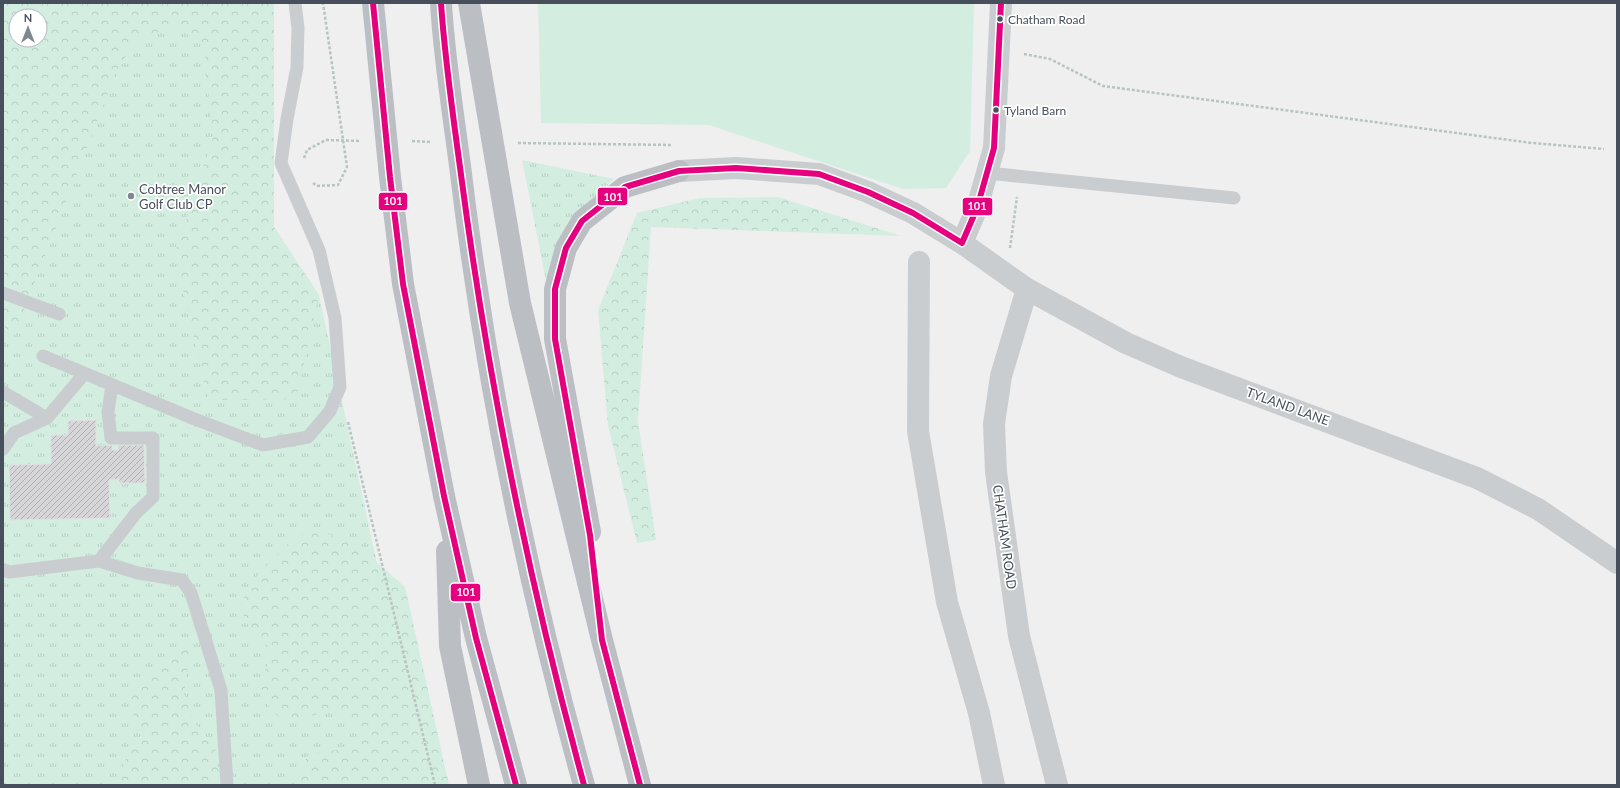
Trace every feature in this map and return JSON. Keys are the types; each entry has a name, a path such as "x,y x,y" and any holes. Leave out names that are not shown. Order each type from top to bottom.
{"highway":[{"path":"373,3 390,177 403,284 444,496 476,638 516,785"},
{"path":"441,3 463,192 478,303 490,374 531,578 562,705 584,785"},
{"path":"469,3 520,303 602,640 640,785"},
{"path":"602,640 590,535 555,339 555,289 566,248 582,221 625,187 679,171"},
{"path":"444,496 450,646 479,785"}],"street":[{"path":"962,243 978,208 994,148 1000,50 1001,3"},
{"name":"TYLAND LANE","path":"679,171 736,168 819,174 868,192 912,213 962,243 1027,289 1126,343 1181,367 1477,478 1538,509 1617,562"},
{"path":"919,262 918,431 947,602 979,713 994,785"},
{"name":"CHATHAM ROAD","path":"1027,289 1001,376 994,424 996,472 1019,636 1057,785"}],"lane":[{"path":"43,356 84,374 264,446 308,437 330,411 340,387 336,318 319,250 281,163 287,119 297,67 298,28 295,3"},
{"path":"987,173 1234,198"},
{"path":"3,293 59,314"},
{"path":"3,449 14,433 47,418 84,374"},
{"path":"99,561 136,513 152,497 153,438 111,438 108,412 112,385"},
{"path":"3,392 47,418"},
{"path":"3,570 9,572 99,561 138,573 182,580 191,593 221,690 227,785"}],"path":[{"path":"323,3 344,146"},
{"path":"1000,50 1050,59 1103,86 1532,143 1604,149"},
{"path":"1010,249 1020,177"},
{"path":"340,387 435,785"}],"green space":[{"path":"3,3 258,3 274,227 319,295 425,785 3,785"},
{"path":"3,3 274,3 274,227 319,295 296,399 208,400 175,254 213,138 204,43 175,28 143,36 119,65 14,336 3,325"},
{"path":"538,3 974,3 970,151 946,188 903,189 709,125 541,123"},
{"path":"522,160 614,179 574,218 547,286"},
{"path":"778,197 901,236 651,227 638,421 656,540 637,543 608,426 598,310 637,213 700,198"},
{"path":"320,531 355,546 370,556 405,587 449,785 299,785 300,771 308,755 349,747 362,739 366,731 361,725 349,717 336,713 321,713 301,721 290,722 273,712 262,694 261,687 262,676 269,661 268,646 254,637 241,609 246,591 263,569 291,541 305,533"},
{"path":"191,646 184,694 194,722 215,749 222,785 118,785 126,758 140,742 140,727 135,720 130,700 166,658"}],"building":[{"path":"96,420 96,446 112,445 112,450 118,450 118,445 144,445 145,483 119,483 119,479 109,480 110,518 10,520 9,465 51,464 51,435 68,435 68,421"}],"transit line":[{"name":"101","path":"373,3 390,177 403,284 444,496 476,638 516,785"},
{"name":"101","path":"441,3 447,70 462,182 498,410 546,636 584,785"},
{"name":"101","path":"640,785 602,640 590,535 555,339 555,289 566,248 582,221 625,187 679,171 736,168 819,174 868,192 913,213 962,243 977,208 994,148 1001,3"}],"place":[{"name":"Chatham Road","path":"1000,19"},
{"name":"Tyland Barn","path":"996,110"},
{"name":"Cobtree Manor Golf Club CP","path":"131,196"}]}
